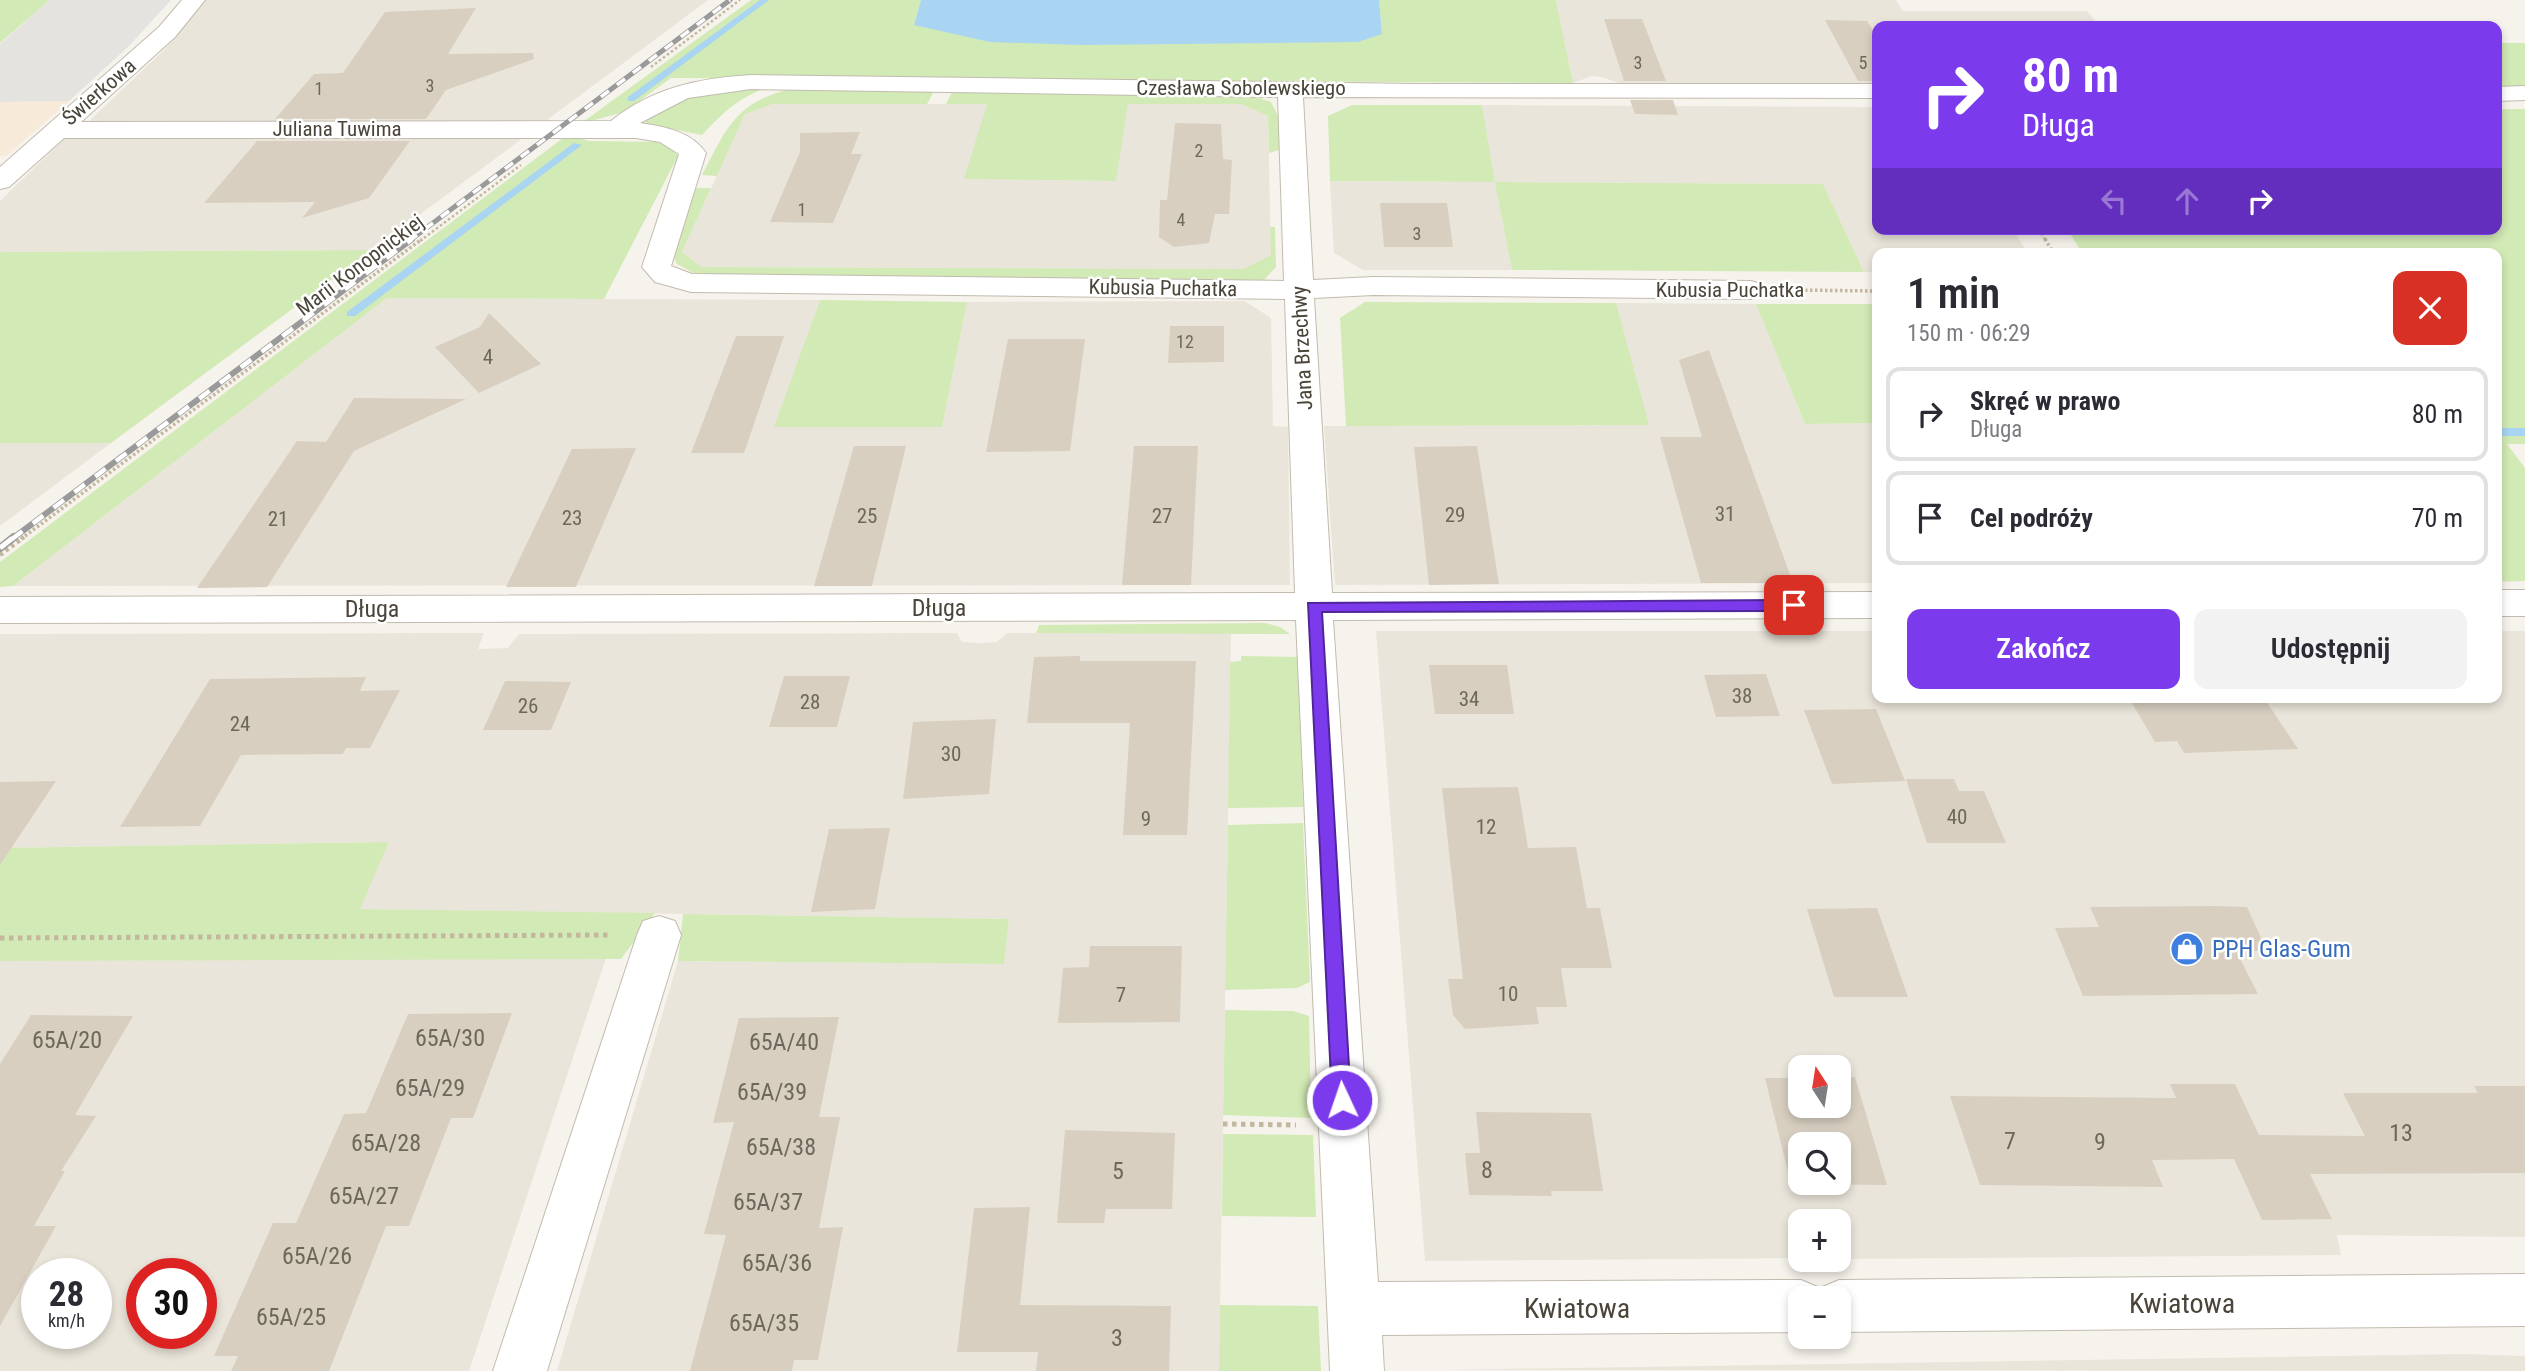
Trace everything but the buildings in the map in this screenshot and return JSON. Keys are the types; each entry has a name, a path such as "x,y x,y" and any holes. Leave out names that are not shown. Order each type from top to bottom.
{"street":[{"name":"Świerkowa","path":"0,181 167,32 194,0"},
{"name":"Czesława Sobolewskiego","path":"617,129 661,98 691,88 724,84 1290,90 1872,91"},
{"name":"Jana Brzechwy","path":"1290,90 1314,607 1357,1371"},
{"path":"2502,93 2525,93"},
{"name":"Juliana Tuwima","path":"56,130 617,129"},
{"name":"Kubusia Puchatka","path":"617,129 674,138 688,146 693,153 656,267 665,276 691,283 1299,290 1373,286 1751,290"},
{"path":"2502,603 2525,603"},
{"name":"Długa","path":"0,610 1872,605"},
{"path":"520,1371 659,935"},
{"name":"Kwiatowa","path":"1851,1306 2525,1300"},
{"name":"Kwiatowa","path":"1353,1309 1788,1306"}],"path":[{"path":"644,72 740,0"},
{"name":"Marii Konopnickiej","path":"0,555 569,129"},
{"name":"Kubusia Puchatka","path":"1751,290 1872,290"},
{"path":"0,938 659,935"},
{"path":"1223,1124 1343,1125"}],"shaded area":[{"path":"50,0 171,0 128,47 69,101 0,102 0,44"},
{"path":"206,0 708,0 543,123 85,125 165,49"},
{"path":"1556,0 1896,0 1903,11 2087,11 2095,21 1872,21 1872,84 1619,83 1592,76 1573,83"},
{"path":"69,101 6,156 0,156 0,102"},
{"path":"773,104 987,104 965,179 1115,181 1127,104 1241,104 1268,116 1271,255 1243,269 702,267 682,252 745,114"},
{"path":"1482,105 1872,107 1872,235 2017,235 2024,248 1872,248 1872,272 1864,272 1823,184 1496,182 1512,270 1363,270 1334,253 1330,181 1495,182"},
{"path":"65,138 523,138 372,250 0,252 0,201"},
{"path":"387,298 820,300 775,427 942,427 967,302 1245,301 1271,318 1273,426 1288,427 1290,585 13,586"},
{"path":"1616,303 1756,304 1805,424 1872,423 1872,583 1335,585 1324,426 1648,425"},
{"path":"0,443 111,443 0,526"},
{"path":"1376,631 1872,631 1872,703 2502,703 2502,631 2525,631 2525,1237 2337,1235 2341,1255 1851,1259 1851,1209 1788,1209 1788,1258 1425,1261"},
{"path":"484,633 478,649 508,648 519,634 957,633 962,642 980,643 997,642 1007,633 1231,633 1219,1371 557,1371 678,961 1004,964 1009,919 359,909 389,842 0,848 0,634"},
{"path":"606,958 469,1371 0,1371 0,961"},
{"path":"2464,1354 2525,1356 2525,1371 1436,1370"}],"green space":[{"path":"0,0 50,0 0,43"},
{"path":"751,0 921,0 914,25 1382,33 1379,0 1556,0 1573,83 671,78 624,112 580,124"},
{"path":"2502,43 2525,43 2525,86 2502,86"},
{"path":"800,87 929,88 933,93 927,104 773,104 745,114 717,176 702,175 728,128 748,107 779,92"},
{"path":"767,88 739,101 702,135 646,124 645,116 649,110 715,89"},
{"path":"964,89 1250,95 1271,102 1279,118 1282,149 1269,153 1268,116 1241,104 1128,104 1116,181 964,179 987,104 946,104 951,94"},
{"path":"1352,105 1482,105 1495,182 1330,181 1328,116"},
{"path":"2502,109 2525,109 2525,444 2507,444 2525,468 2525,581 2502,582 2502,248 2079,248 2071,235 2502,235"},
{"path":"567,135 589,141 664,142 678,156 604,299 387,298 13,586 0,587 0,562"},
{"path":"1495,182 1823,184 1864,272 1512,270"},
{"path":"696,188 711,188 682,252 702,267 1243,269 1271,255 1270,227 1275,227 1276,267 1264,280 1242,282 695,274 677,264 671,251"},
{"path":"372,250 111,443 0,443 0,252"},
{"path":"820,300 967,302 942,427 774,427"},
{"path":"1365,302 1616,303 1649,425 1346,426 1340,318"},
{"path":"1756,304 1872,304 1872,423 1805,424"},
{"path":"1265,623 1280,627 1290,634 1036,633 1039,625"},
{"path":"1241,656 1298,657 1303,807 1228,808 1230,662 1241,661"},
{"path":"1303,823 1310,982 1297,988 1225,990 1228,825"},
{"path":"389,842 360,909 655,913 621,959 0,961 0,848"},
{"path":"683,914 1009,919 1004,964 678,961"},
{"path":"1225,1010 1293,1011 1309,1016 1311,1118 1223,1115"},
{"path":"1223,1134 1313,1135 1316,1217 1222,1216"},
{"path":"1220,1305 1318,1306 1321,1371 1219,1371"}],"water":[{"path":"921,0 1379,0 1382,34 1358,42 1082,45 990,42 914,25"}],"waterway":[{"path":"631,99 765,0"},
{"path":"351,314 577,145"},
{"path":"2502,432 2525,432"}],"railway":[{"path":"409,241 730,0"},
{"path":"12,539 412,239"},
{"path":"0,548 14,537"}],"place":[{"name":"PPH Glas-Gum","path":"2187,949"}],"route":[{"path":"1342,1100 1314,607 1794,605"}]}
